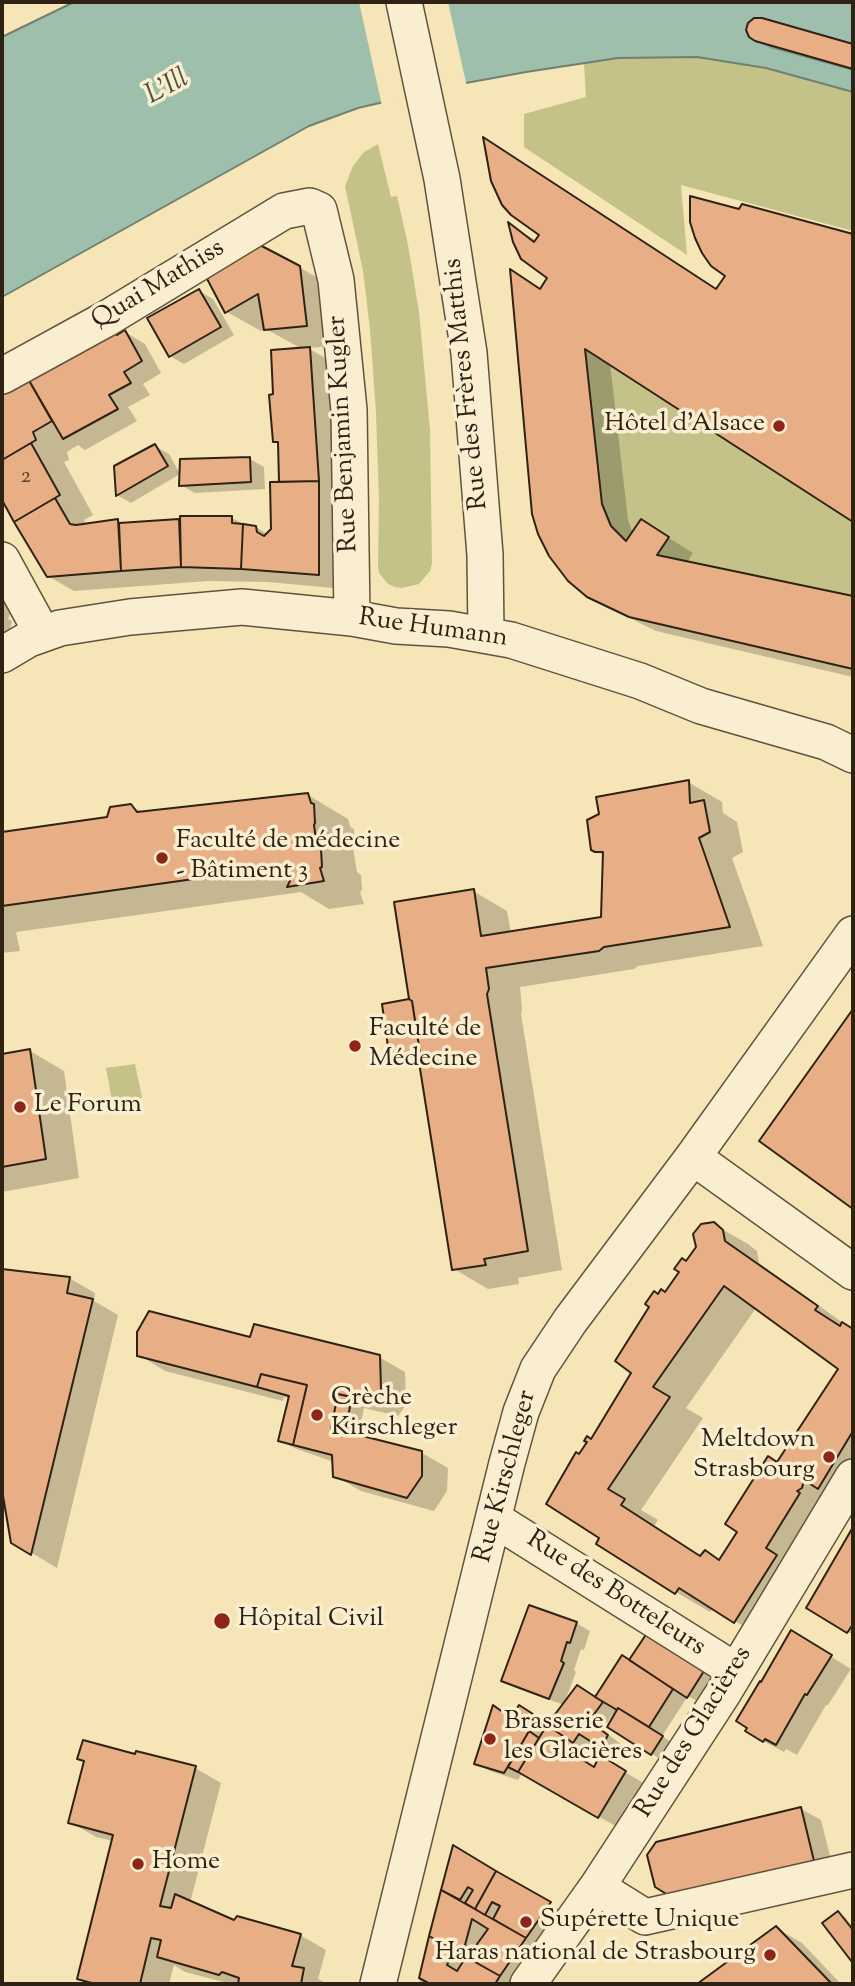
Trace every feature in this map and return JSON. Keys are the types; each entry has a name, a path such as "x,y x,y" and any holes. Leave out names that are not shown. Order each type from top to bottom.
{"street":[{"name":"Rue des Frères Matthis","path":"404,2 442,179 469,353 485,555 486,635"},
{"name":"Quai Mathiss","path":"2,376 106,319 284,211 310,206 319,209"},
{"name":"Rue Benjamin Kugler","path":"319,209 336,280 349,410 352,618"},
{"path":"2,560 42,633"},
{"name":"Rue Humann","path":"2,655 42,633 93,622 243,607 352,618 396,626 449,629 512,640 640,681 701,706 826,742 853,755"},
{"name":"Rue Kirschleger","path":"378,1984 521,1412 538,1369 570,1321 853,934"},
{"path":"692,1157 853,1272"},
{"name":"Rue des Glacières","path":"528,1984 597,1887 722,1695 853,1477"},
{"name":"Rue des Botteleurs","path":"494,1519 736,1671"},
{"path":"597,1887 645,1917 853,1870"}],"shaded area":[{"path":"697,57 766,68 853,92 853,231 681,185 687,255 524,147 524,114 586,97 584,63 618,58"},
{"path":"378,144 391,197 397,196 408,245 419,312 430,430 432,563 430,571 419,584 402,588 388,584 379,573 378,566 379,500 370,329 363,271 345,186 353,166 364,152"},
{"path":"585,349 853,522 853,596 657,555 668,537 642,519 626,541 611,526 602,504"},
{"path":"135,1064 142,1097 138,1102 113,1106 106,1068"}],"water":[{"name":"L'Ill","path":"74,2 853,2 853,92 766,68 697,57 618,58 466,83 358,108 309,126 2,297 2,37"}],"pier":[{"path":"359,2 448,2 467,87 382,106"}],"building":[{"path":"754,18 853,44 853,69 755,41 749,37 746,30 748,23"},
{"name":"Hôtel d'Alsace","path":"483,137 716,289 725,276 711,266 695,238 690,222 690,196 739,209 742,204 853,234 853,522 585,349 602,504 611,526 626,541 641,519 669,537 657,555 853,596 853,669 629,617 587,597 568,581 549,556 532,514 510,269 540,289 547,278 521,259 513,242 508,222 534,242 539,235 502,205 491,181"},
{"path":"258,244 300,266 307,326 264,330 258,294 225,313 205,275"},
{"path":"199,289 221,327 169,357 147,318"},
{"path":"114,328 117,335 125,330 142,361 124,372 131,383 109,395 118,409 63,439 27,377"},
{"path":"310,347 319,481 279,482 278,442 273,442 269,395 273,394 271,350"},
{"path":"27,377 52,421 33,432 36,440 2,460 2,391"},
{"path":"31,443 60,495 14,522 2,500 2,460"},
{"path":"155,444 168,466 116,496 114,466"},
{"path":"250,457 251,482 179,486 180,459"},
{"path":"319,481 319,575 241,569 243,524 256,526 257,532 264,536 271,529 270,482"},
{"path":"55,498 70,524 118,519 121,571 47,577 14,522"},
{"path":"180,516 232,516 232,523 243,524 241,569 181,567"},
{"path":"179,519 181,567 121,571 119,523"},
{"path":"689,780 690,803 704,800 710,832 699,838 730,927 486,968 489,989 487,994 528,1251 484,1259 486,1265 452,1270 418,1056 420,1053 412,1001 409,999 394,902 474,889 481,936 601,917 603,852 591,850 587,820 599,814 596,797"},
{"name":"Faculté de médecine - Bâtiment 3","path":"308,793 311,803 314,804 314,825 317,847 321,849 320,868 324,881 287,887 290,881 286,866 2,906 2,832 107,817 110,807 131,804 137,812"},
{"path":"409,999 412,1001 420,1053 418,1056 390,1061 382,1004"},
{"path":"853,1009 853,1209 759,1141"},
{"name":"Le Forum","path":"30,1049 46,1159 2,1167 2,1054"},
{"path":"714,1222 723,1230 725,1241 818,1306 815,1310 840,1326 842,1322 853,1329 853,1431 818,1489 804,1480 802,1488 797,1491 800,1493 766,1548 777,1555 734,1623 679,1588 675,1594 596,1544 599,1538 546,1504 576,1452 579,1454 587,1442 584,1441 587,1436 591,1439 631,1373 615,1361 649,1307 645,1304 654,1291 658,1294 661,1289 665,1292 679,1272 674,1269 682,1258 686,1261 696,1247 693,1234 701,1224","holes":["724,1286 838,1369 777,1462 768,1456 725,1524 737,1532 719,1560 705,1550 700,1556 621,1505 625,1499 608,1489 670,1397 653,1387"]},
{"path":"2,1269 70,1277 67,1293 93,1299 31,1555 11,1543 2,1490"},
{"name":"Crèche Kirschleger","path":"149,1311 250,1337 254,1324 380,1355 381,1390 372,1402 338,1394 331,1428 422,1451 422,1476 407,1498 333,1477 332,1455 293,1445 307,1385 261,1374 257,1387 137,1356 137,1332"},
{"path":"261,1374 307,1385 293,1445 278,1441 289,1396 257,1387"},
{"path":"338,1394 352,1397 345,1431 331,1428"},
{"path":"853,1527 853,1624 847,1633 806,1608"},
{"path":"529,1605 577,1622 570,1643 567,1642 561,1661 564,1663 549,1699 501,1681"},
{"path":"791,1630 832,1655 807,1695 805,1694 776,1745 765,1739 763,1742 745,1731 747,1728 736,1721"},
{"path":"647,1633 704,1671 687,1698 629,1660"},
{"path":"622,1655 673,1689 649,1727 595,1697"},
{"path":"577,1685 603,1702 589,1721 608,1735 601,1748 579,1734 573,1743 547,1725"},
{"path":"493,1705 511,1718 519,1705 533,1714 527,1725 531,1728 504,1773 474,1764"},
{"path":"618,1708 663,1736 651,1755 607,1727"},
{"path":"547,1725 573,1743 568,1751 594,1767 600,1755 626,1771 598,1818 518,1772"},
{"path":"529,1731 539,1738 518,1772 508,1767"},
{"name":"Home","path":"83,1740 196,1766 160,1906 171,1908 175,1894 234,1920 237,1916 301,1934 292,1966 304,1968 301,1984 238,1984 239,1978 222,1972 219,1975 157,1957 161,1940 151,1938 140,1984 95,1984 77,1979 113,1835 68,1823 84,1761 77,1759"},
{"path":"801,1807 814,1861 668,1895 655,1887 647,1855 656,1842"},
{"path":"453,1845 496,1871 475,1909 465,1903 473,1890 468,1887 460,1900 441,1890"},
{"path":"496,1871 551,1902 526,1938 493,1919 500,1906 492,1902 485,1915 475,1909"},
{"path":"441,1890 526,1938 500,1976 429,1936","holes":["472,1919 488,1929 472,1951 465,1945"]},
{"path":"838,1911 853,1930 852,1962 822,1923"},
{"name":"Haras national de Strasbourg","path":"776,1926 831,1983 697,1984"},
{"path":"429,1936 454,1950 447,1965 457,1971 466,1957 500,1976 495,1984 430,1984 419,1978"}],"place":[{"name":"Hôtel d'Alsace","path":"779,426"},
{"name":"Faculté de médecine - Bâtiment 3","path":"162,858"},
{"name":"Faculté de Médecine","path":"355,1046"},
{"name":"Le Forum","path":"20,1107"},
{"name":"Crèche Kirschleger","path":"317,1415"},
{"name":"Meltdown Strasbourg","path":"829,1457"},
{"name":"Hôpital Civil","path":"222,1621"},
{"name":"Brasserie les Glacières","path":"490,1739"},
{"name":"Home","path":"138,1864"},
{"name":"Supérette Unique","path":"526,1922"},
{"name":"Haras national de Strasbourg","path":"770,1955"}]}
